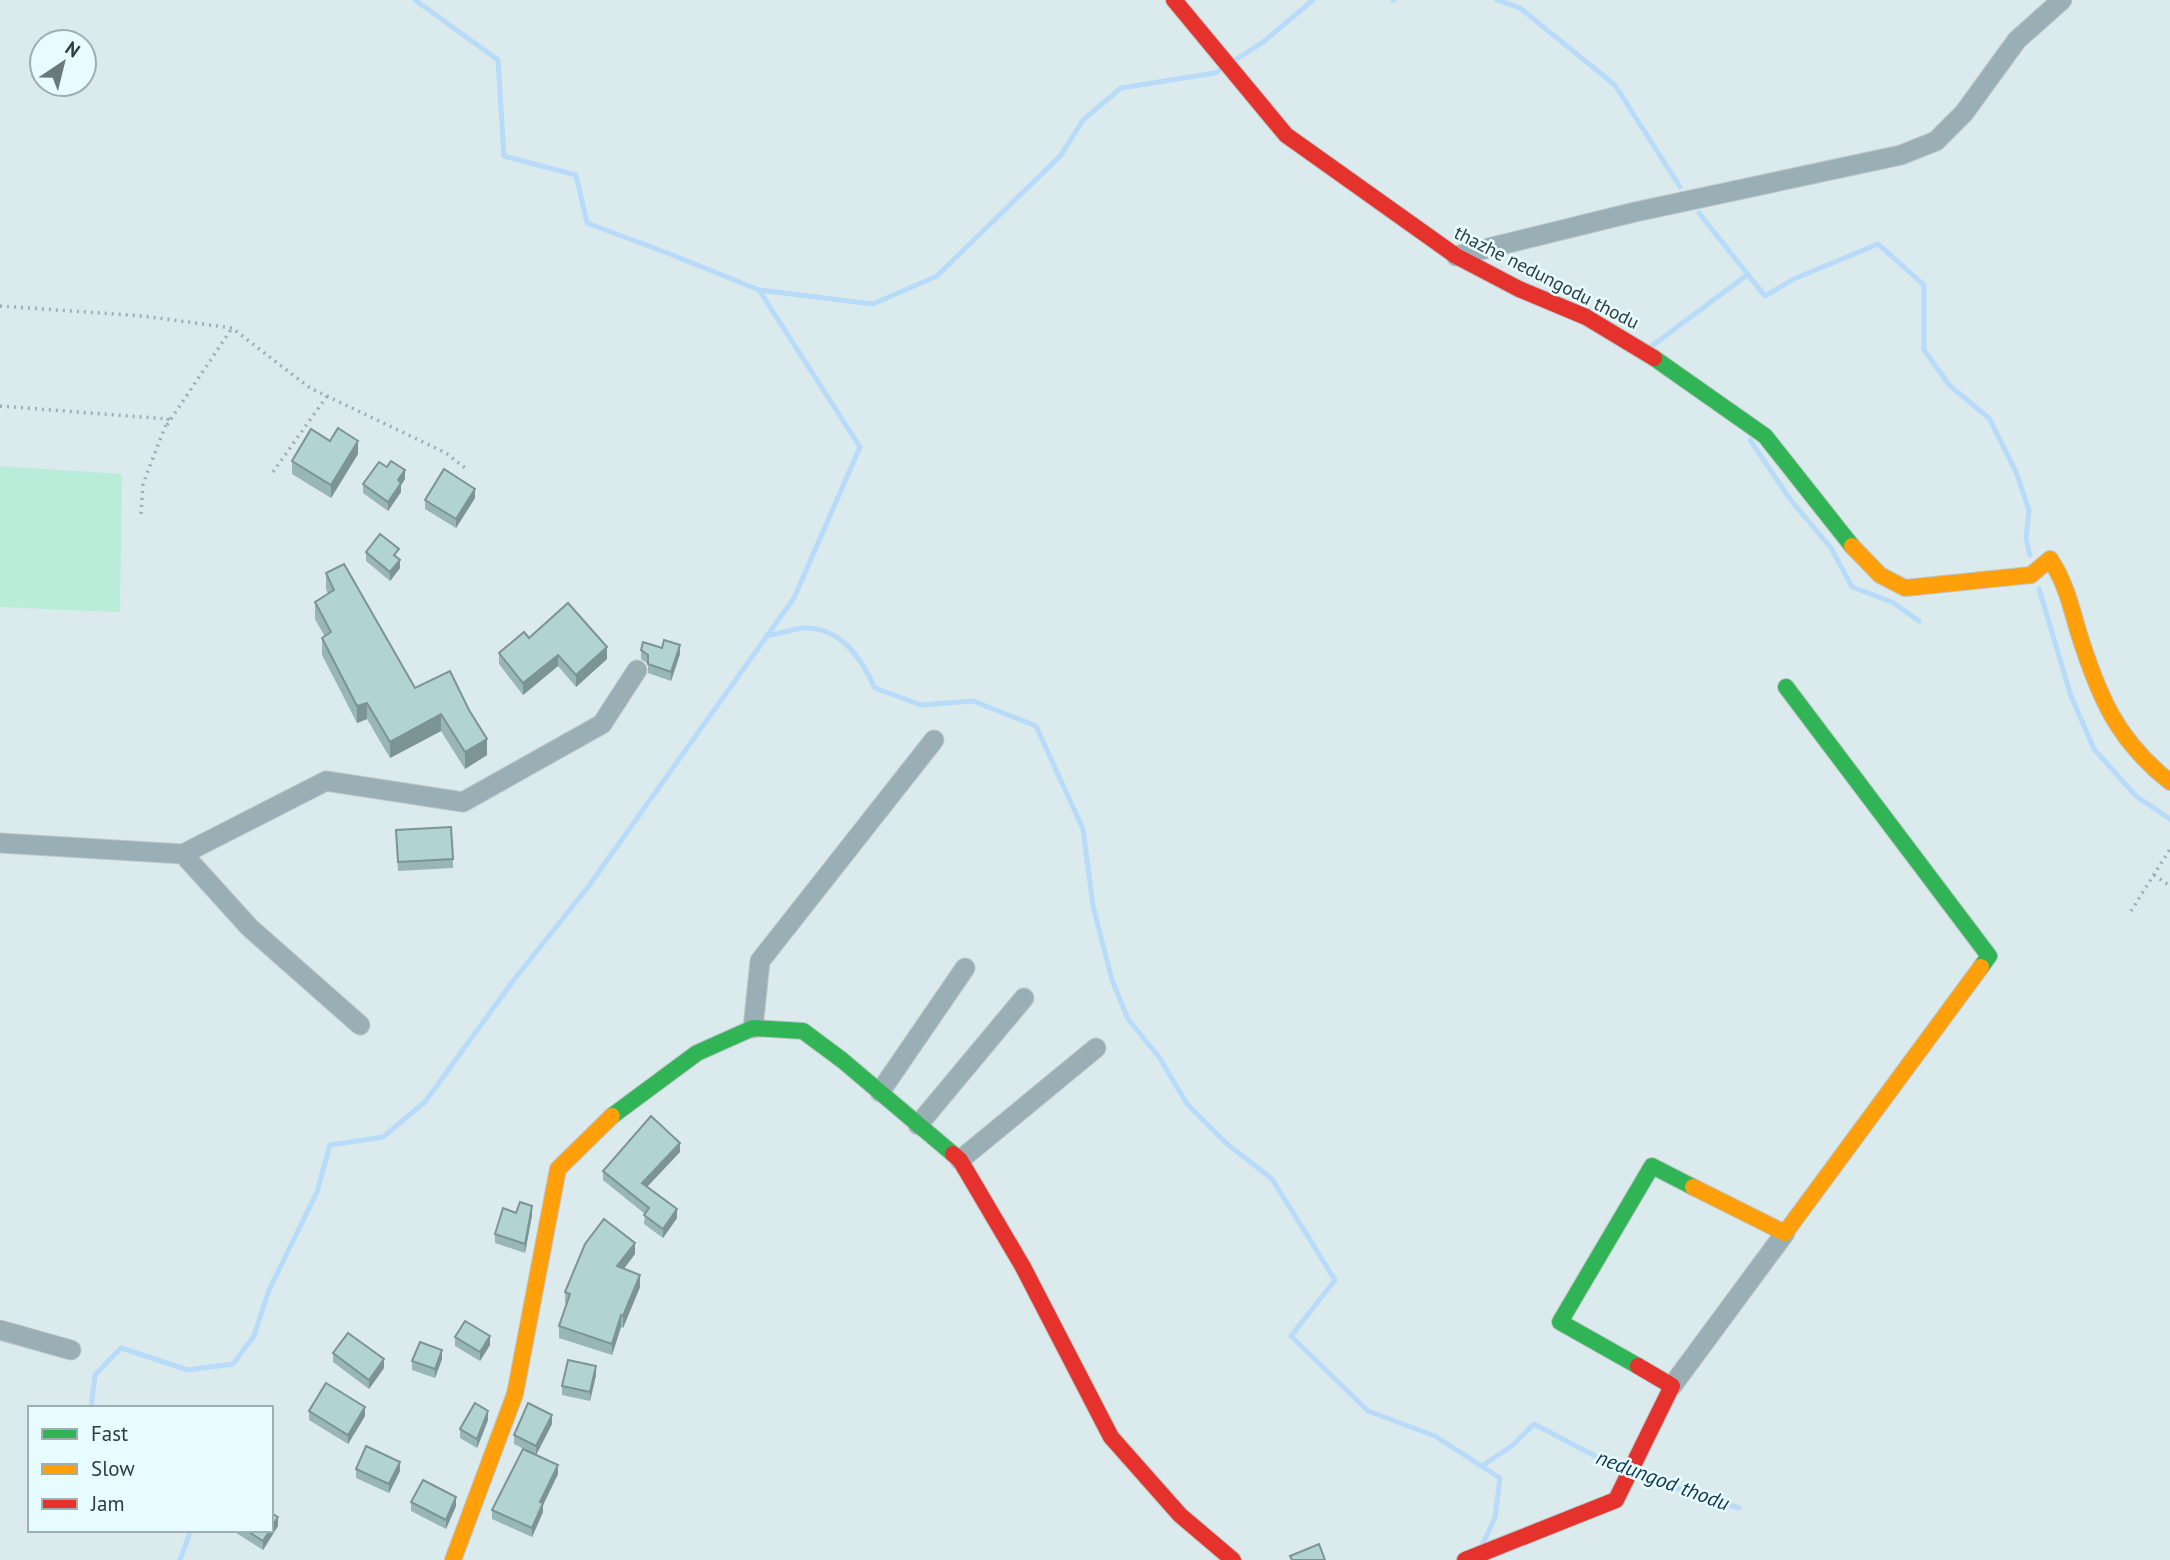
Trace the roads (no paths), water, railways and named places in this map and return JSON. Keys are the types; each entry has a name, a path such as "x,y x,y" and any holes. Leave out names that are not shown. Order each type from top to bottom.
{"street":[{"name":"thazhe nedungodu thodu","path":"1174,0 1286,135 1456,256 1519,289 1586,317 1647,353 1765,436 1842,536 1880,575 1905,588 2031,575 2050,559 2062,577 2102,702 2121,735 2141,759 2170,782"},
{"path":"1456,256 1635,212 1901,155 1936,141 1964,113 2017,40 2062,0"},
{"path":"0,843 183,854 326,781 463,802 603,723 637,670"},
{"path":"1465,1560 1616,1500 1672,1386 1989,956 1786,687"},
{"path":"753,1028 760,961 934,740"},
{"path":"183,854 249,928 360,1025"},
{"path":"880,1092 965,968"},
{"path":"919,1125 1024,998"},
{"path":"458,1558 515,1394 558,1169 618,1111 697,1053 753,1028 803,1031 960,1160 1023,1267 1111,1437 1180,1515 1233,1560"},
{"path":"960,1160 1096,1048"},
{"path":"1672,1386 1560,1322 1652,1166 1785,1233"},
{"path":"0,1329 71,1350"}],"waterway":[{"path":"415,0 498,60 504,156 576,175 587,223 759,290 873,304 937,276 1061,155 1083,120 1121,88 1215,73 1221,69"},
{"path":"1235,60 1262,43 1313,0"},
{"path":"1497,0 1520,8 1615,85 1680,187"},
{"path":"1699,213 1765,296 1794,279 1878,244 1924,285 1924,350 1950,386 1989,418 2016,472 2029,510 2026,539 2030,555"},
{"path":"1653,345 1747,275"},
{"path":"91,1406 95,1375 121,1348 188,1370 233,1364 254,1336 269,1290 317,1192 330,1145 383,1137 425,1102 513,981 588,887 794,598 860,447 759,290"},
{"path":"1750,440 1790,499 1831,548 1852,587 1892,602 1919,621"},
{"path":"2039,589 2071,696 2094,749 2136,796 2170,819"},
{"path":"766,636 795,629 817,629 829,633 848,646 875,688 921,705 973,701 1036,726 1083,829 1093,906 1112,980 1128,1019 1159,1057 1187,1104 1226,1143 1272,1179 1335,1280 1291,1336 1368,1411 1435,1436 1500,1478 1495,1518 1483,1543"},
{"name":"nedungod thodu","path":"1482,1466 1513,1445 1534,1424 1620,1469"},
{"name":"nedungod thodu","path":"1639,1476 1739,1508"},
{"path":"180,1560 190,1532"}]}
